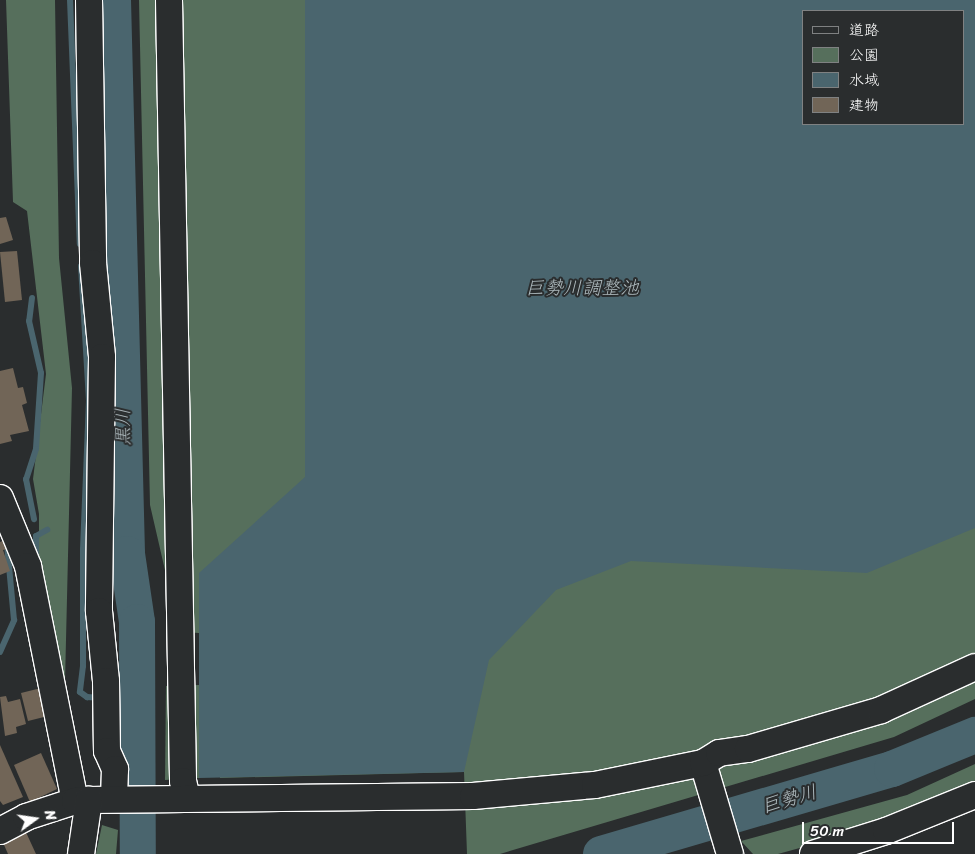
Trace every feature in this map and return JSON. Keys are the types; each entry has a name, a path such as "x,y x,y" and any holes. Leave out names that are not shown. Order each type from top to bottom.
{"street":[{"path":"81,854 93,800 115,769 107,751 106,693 99,611 102,357 93,263 89,0"},
{"path":"169,0 183,772 187,800"},
{"path":"0,498 28,566 93,800"},
{"path":"0,830 26,817 93,800 473,796 595,785 703,763 719,753 748,749 881,710 975,667"},
{"path":"703,763 730,854"},
{"path":"814,854 886,831 975,795"}],"green space":[{"path":"6,0 55,0 59,258 72,388 65,682 39,569 39,514 33,479 46,374 27,211 13,202"},
{"name":"巨勢川調整池","path":"139,0 511,0 975,505 975,699 894,737 500,854 467,854 464,772 220,778 199,573 199,633 166,631 167,579 150,505"},
{"path":"199,685 199,778 165,780 166,686"},
{"path":"975,764 975,787 879,826 778,854 753,854 741,841 907,795"},
{"path":"102,825 118,830 116,854 96,854"}],"water":[{"name":"巨勢川調整池","path":"305,0 975,0 975,528 867,573 631,561 556,590 489,660 464,772 199,778 199,573 305,477"}],"building":[{"path":"6,217 13,240 0,244 0,218"},
{"path":"17,251 22,300 5,302 0,252"},
{"path":"13,368 18,388 23,387 27,403 22,405 29,431 10,435 12,441 0,444 0,371"},
{"path":"5,540 8,549 3,550 10,571 0,575 0,542"},
{"path":"41,688 48,716 28,721 21,693"},
{"path":"6,696 8,702 20,699 26,724 16,727 17,733 5,736 0,697"},
{"path":"0,745 23,797 3,805 0,801"},
{"path":"41,753 57,789 30,802 14,765"},
{"path":"24,828 36,854 8,854 1,838"}],"waterway":[{"path":"70,0 80,244"},
{"name":"黒川","path":"113,0 127,554 137,622 138,854"},
{"path":"81,266 89,400 83,549 83,666 80,692 87,697 101,698"},
{"path":"32,298 29,321 41,373 36,449 26,479 34,519"},
{"path":"36,557 36,536 47,530"},
{"path":"0,652 14,620 7,545"},
{"path":"111,698 137,699"},
{"name":"巨勢川","path":"601,854 892,769 975,735"}]}
